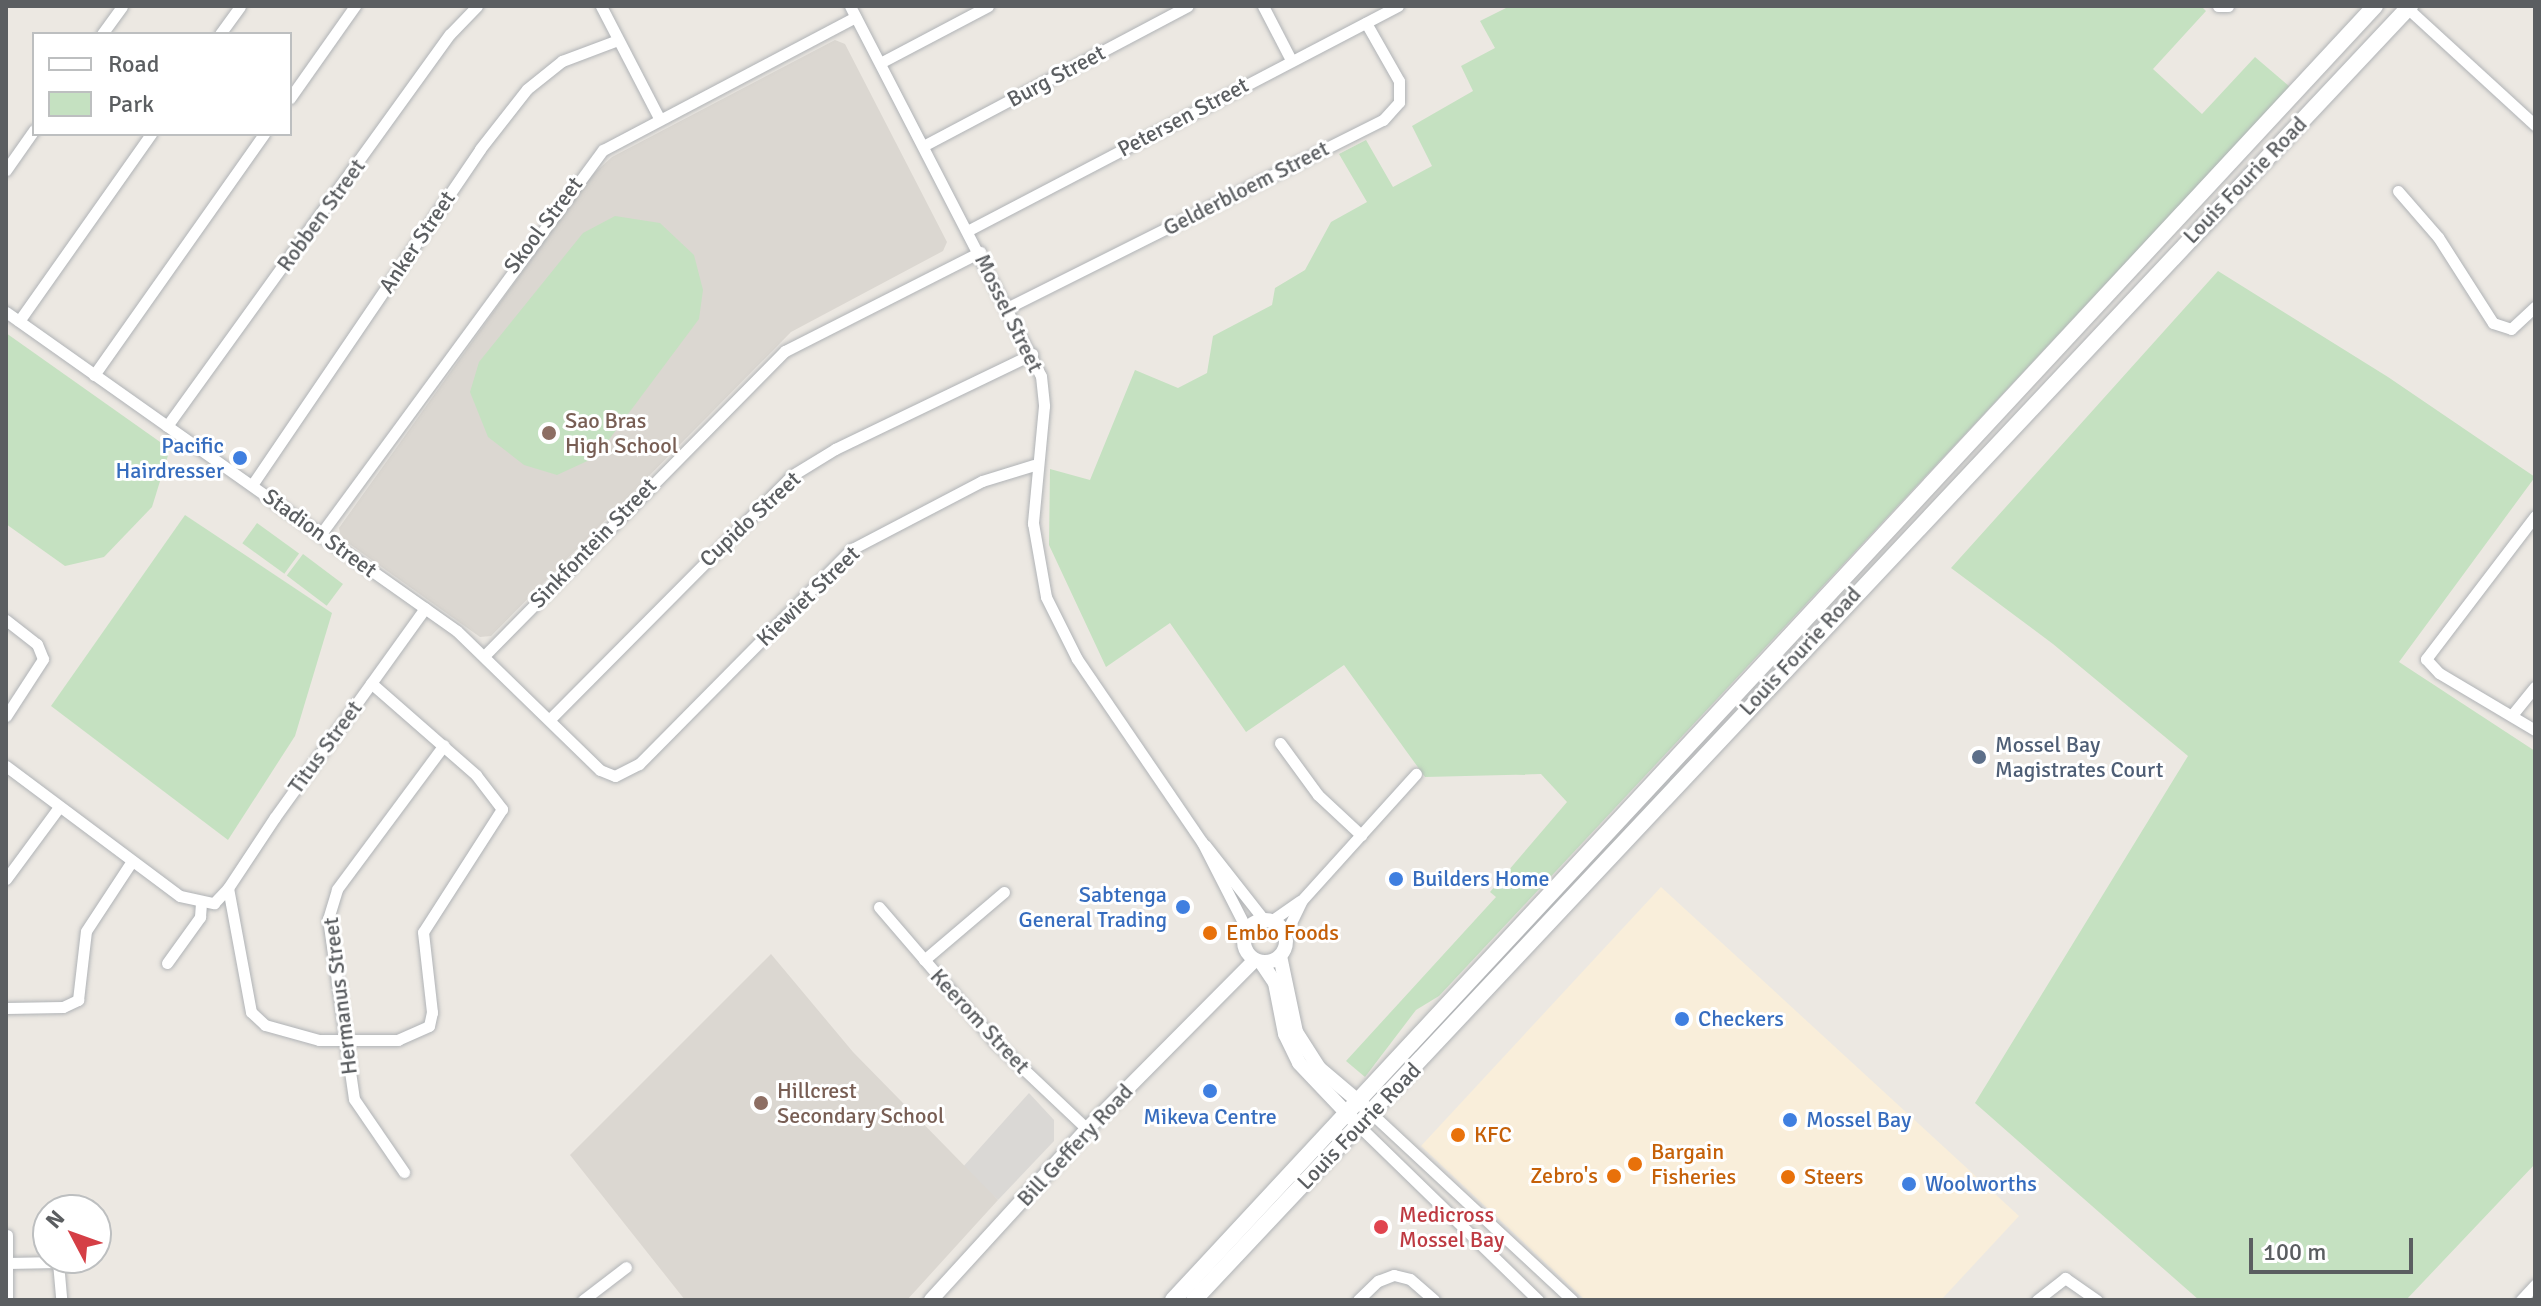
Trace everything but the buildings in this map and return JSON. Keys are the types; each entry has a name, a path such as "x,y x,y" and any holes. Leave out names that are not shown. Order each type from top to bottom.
{"main road":[{"name":"Louis Fourie Road","path":"1173,1300 1356,1099 1621,820 2375,6"},
{"name":"Louis Fourie Road","path":"1194,1300 2407,7"}],"street":[{"path":"103,32 122,6"},
{"path":"221,32 240,6"},
{"path":"292,95 355,6"},
{"name":"Robben Street","path":"167,426 450,34 477,6"},
{"path":"601,6 658,116"},
{"path":"880,63 988,6"},
{"name":"Burg Street","path":"925,145 1187,6"},
{"path":"1263,6 1291,60"},
{"name":"Petersen Street","path":"969,230 1398,6"},
{"path":"2218,6 2228,6"},
{"path":"2407,7 2535,125"},
{"name":"Mossel Street","path":"852,12 1009,307 1032,354 1044,390 1034,465 1034,534 1046,597 1077,659 1202,842"},
{"name":"Skool Street","path":"320,535 581,174 608,146 852,12"},
{"name":"Gelderbloem Street","path":"1009,307 1383,120 1399,102 1399,81 1366,23"},
{"name":"Anker Street","path":"252,485 480,149 527,89 562,61 618,40"},
{"path":"6,170 32,133"},
{"path":"19,321 150,136"},
{"path":"94,375 263,136"},
{"path":"2398,191 2438,237 2493,323 2511,329 2535,307"},
{"name":"Sinkfontein Street","path":"486,654 785,351 980,252"},
{"name":"Stadion Street","path":"6,312 486,654 600,770 615,776"},
{"name":"Cupido Street","path":"551,718 791,476 835,449 1032,354"},
{"name":"Kiewiet Street","path":"615,776 639,764 852,549 982,481 1034,465"},
{"path":"2535,516 2431,646 2429,665 2535,730"},
{"name":"Titus Street","path":"201,903 214,903 228,888 425,608"},
{"path":"6,620 40,648 42,665 6,716"},
{"path":"228,888 246,999 257,1021 343,1042 412,1038 429,1026 432,1012 423,932 497,823 502,809 494,793 444,745 371,683"},
{"path":"2512,715 2535,687"},
{"path":"1280,743 1318,795 1361,835"},
{"name":"Hermanus Street","path":"404,1172 360,1114 343,1042 329,933 333,897 444,745"},
{"path":"6,766 180,896 201,903 200,917 167,963"},
{"path":"1416,774 1302,900 1285,935 1280,956 1296,1032 1319,1068 1572,1300"},
{"path":"6,879 59,807"},
{"path":"1202,842 1268,920 1285,935"},
{"path":"1202,842 1247,930 1254,957 1275,983 1285,1034 1299,1063 1344,1112 1538,1300"},
{"path":"6,1008 63,1007 78,1000 86,931 132,861"},
{"path":"924,960 1004,892"},
{"path":"1247,930 1302,900"},
{"name":"Keerom Street","path":"879,907 995,1042 1087,1129"},
{"path":"1254,957 1280,956"},
{"name":"Bill Geffery Road","path":"931,1300 1087,1129 1254,957"},
{"path":"7,1235 7,1300"},
{"path":"7,1263 58,1262 61,1300"},
{"path":"583,1300 626,1267"},
{"path":"1358,1300 1378,1281 1394,1275 1410,1279 1434,1300"},
{"path":"2037,1300 2056,1282 2065,1278 2079,1283 2097,1300"},
{"path":"2525,1299 2535,1285"}],"shaded area":[{"name":"Sao Bras High School","path":"835,40 845,44 947,242 943,251 791,332 491,636 480,637 341,538 339,528 590,177 612,157"},
{"path":"1661,887 2019,1216 1941,1300 1585,1300 1421,1146"},
{"name":"Hillcrest Secondary School","path":"771,954 853,1052 998,1200 907,1300 685,1300 570,1155"},
{"path":"1029,1093 1054,1120 1054,1141 998,1200 962,1168"}],"green space":[{"path":"1510,6 2201,6 2206,11 2153,69 2202,114 2255,57 2290,87 1439,996 1416,1010 1365,1077 1346,1061 1496,897 1490,892 1567,802 1541,774 1425,777 1344,665 1246,732 1170,623 1106,667 1049,545 1050,469 1090,480 1135,370 1178,388 1207,373 1213,336 1272,305 1275,288 1305,270 1331,222 1367,202 1339,154 1366,140 1393,187 1432,166 1412,126 1473,91 1461,66 1495,48 1480,21"},
{"path":"615,216 660,223 694,255 703,290 699,319 596,457 557,475 524,465 488,437 470,392 479,362 583,233"},
{"path":"2218,271 2388,377 2535,477 2399,662 2535,751 2535,1164 2406,1300 2199,1300 1975,1103 2188,756 2053,644 1951,568"},
{"path":"6,333 170,449 152,507 104,557 65,566 6,524"},
{"path":"185,515 332,613 295,736 228,840 51,706"},
{"path":"257,523 299,554 284,574 242,543"},
{"path":"303,554 343,584 327,606 287,576"}],"place":[{"name":"Sao Bras High School","path":"549,433"},
{"name":"Pacific Hairdresser","path":"240,458"},
{"name":"Mossel Bay Magistrates Court","path":"1979,757"},
{"name":"Builders Home","path":"1396,879"},
{"name":"Sabtenga General Trading","path":"1183,907"},
{"name":"Embo Foods","path":"1210,933"},
{"name":"Checkers","path":"1682,1019"},
{"name":"Mikeva Centre","path":"1210,1091"},
{"name":"Hillcrest Secondary School","path":"761,1103"},
{"name":"Mossel Bay","path":"1790,1120"},
{"name":"KFC","path":"1458,1135"},
{"name":"Bargain Fisheries","path":"1635,1164"},
{"name":"Zebro's","path":"1614,1176"},
{"name":"Steers","path":"1788,1177"},
{"name":"Woolworths","path":"1909,1184"},
{"name":"Medicross Mossel Bay","path":"1381,1227"}]}
